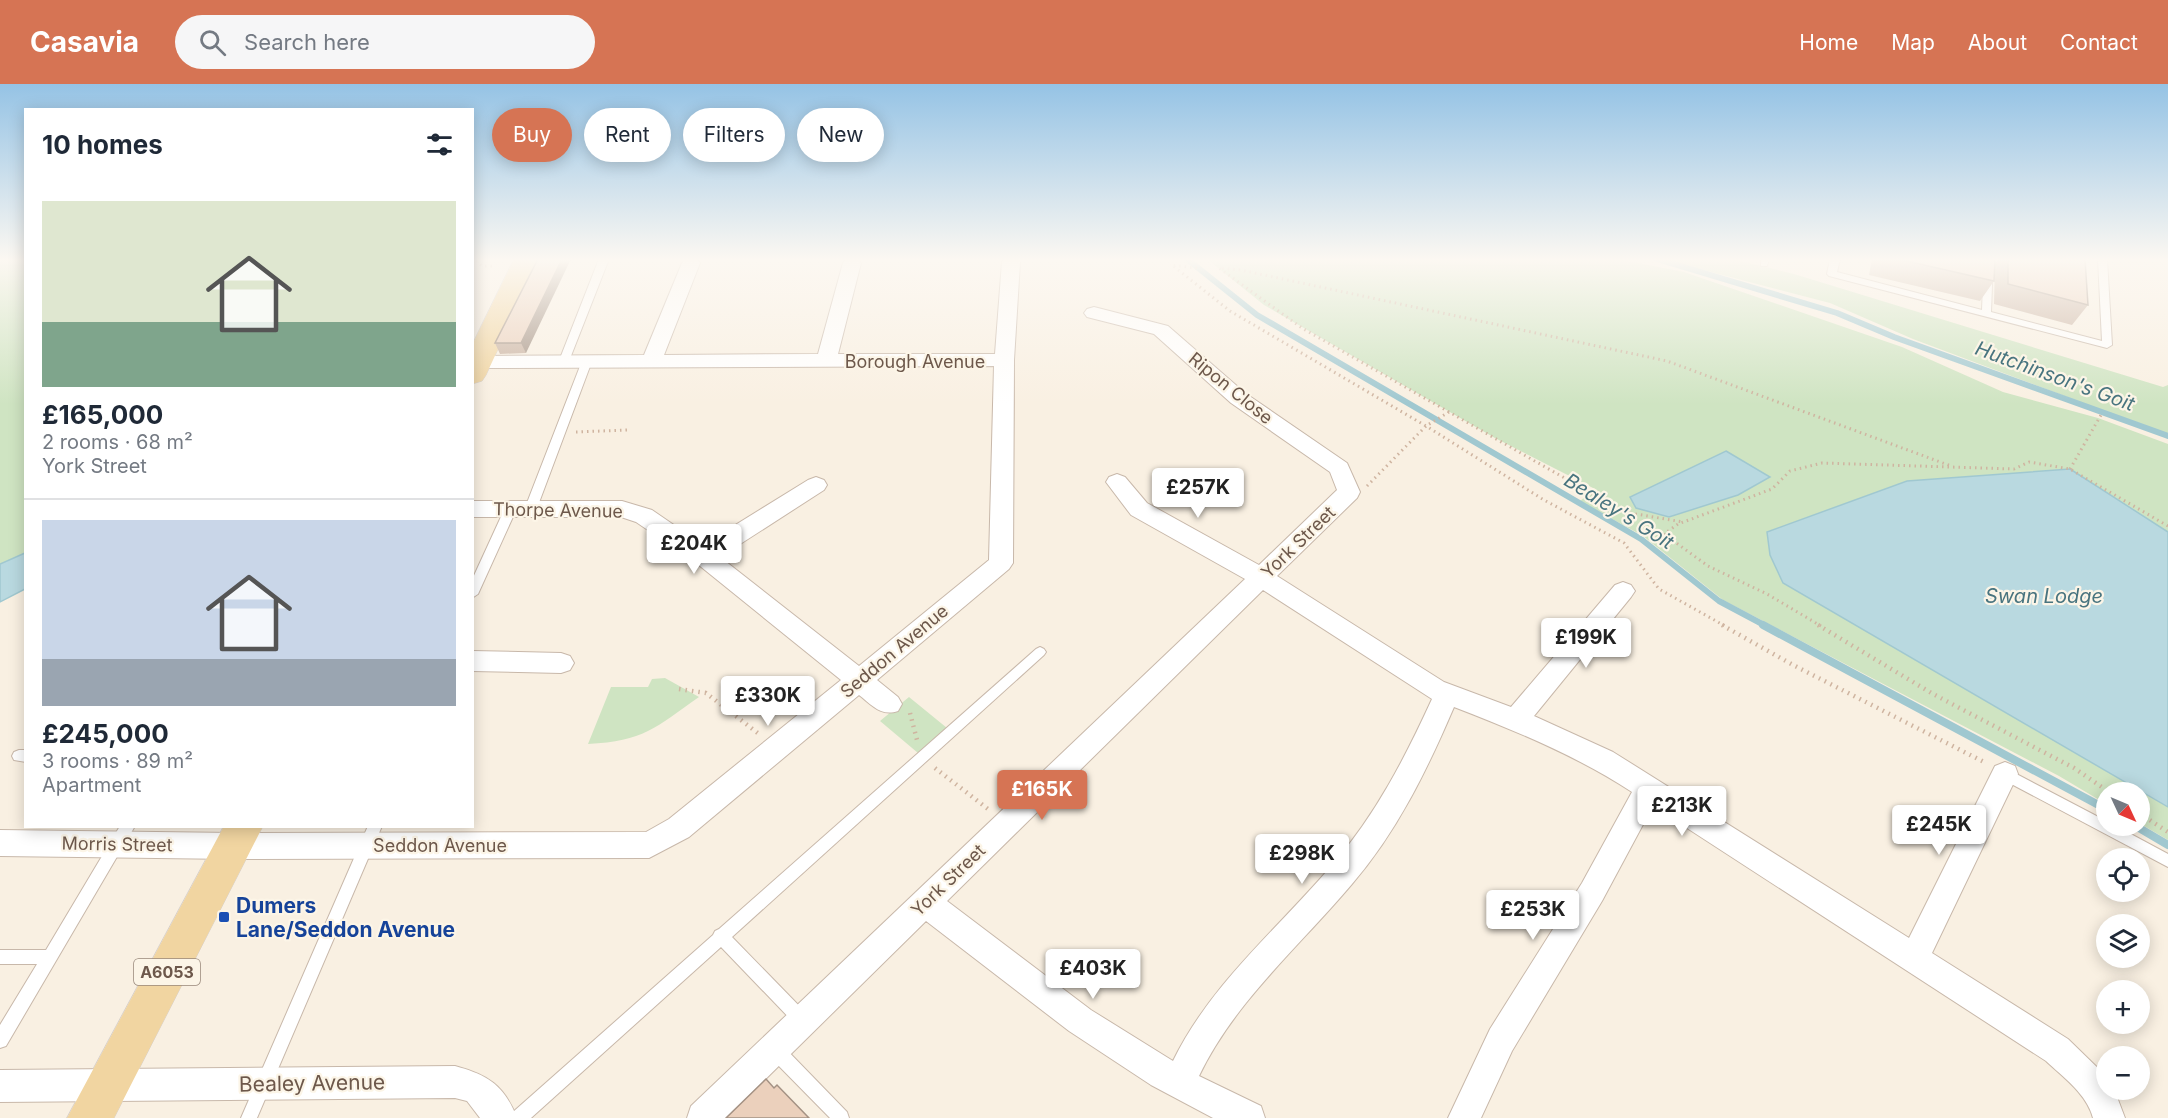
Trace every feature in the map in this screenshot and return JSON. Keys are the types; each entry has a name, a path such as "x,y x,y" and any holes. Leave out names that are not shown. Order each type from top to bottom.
{"main road":[{"path":"476,368 504,307"},
{"name":"A6053","path":"99,1101 239,836"}],"street":[{"path":"651,361 673,307"},
{"name":"Borough Avenue","path":"825,361 840,307"},
{"name":"Seddon Avenue","path":"239,836 371,836 649,845 679,828 1000,562 1004,360 1008,307"},
{"name":"Ripon Close","path":"1095,313 1161,330 1238,398 1340,468 1349,492"},
{"name":"Borough Avenue","path":"476,368 564,361 1004,360"},
{"path":"1117,482 1139,509 1261,577 1435,689 1516,720 1604,759 2057,1050 2088,1079 2108,1109 2109,1118"},
{"path":"703,556 816,485"},
{"name":"York Street","path":"703,1118 1349,492"},
{"name":"Thorpe Avenue","path":"474,509 622,508 644,516 703,556 889,704"},
{"path":"1516,720 1623,591"},
{"path":"474,661 561,663"},
{"path":"1179,1083 1208,1028 1236,992 1320,900 1383,822 1422,752 1447,694"},
{"path":"1914,958 2005,774"},
{"path":"1464,1118 1501,1040 1592,892 1649,788"},
{"name":"Morris Street","path":"0,843 124,835 239,836"},
{"path":"925,902 1036,990 1094,1031 1198,1096 1249,1118"},
{"name":"Bealey Avenue","path":"0,1086 99,1101 264,1084 455,1082 477,1088 501,1118"}],"lane":[{"path":"564,361 585,307"},
{"path":"1957,307 2107,345 2105,307"},
{"path":"1986,307 1986,315"},
{"path":"474,590 560,433 587,361"},
{"path":"519,1118 1040,652"},
{"path":"2005,774 2168,861"},
{"path":"0,1040 124,835"},
{"path":"249,1118 371,836"},
{"path":"720,936 803,1021"},
{"path":"0,957 50,957"},
{"path":"774,1049 841,1118"}],"path":[{"path":"1225,307 1426,426 1544,500 1624,543 1659,589 1793,664 2005,774"},
{"path":"1270,307 1346,357 1449,412 1624,512 1683,522"},
{"path":"1415,307 1667,361 1954,467"},
{"path":"1349,492 1368,486 1426,426 1449,412"},
{"path":"2070,469 2101,415"},
{"path":"560,433 627,430"},
{"path":"2096,783 2074,768 1933,694 1767,594 1708,566 1664,534 1683,522 1772,489 1790,471 1822,463 2014,469 2029,462 2070,469 2168,526"},
{"path":"679,689 706,693 776,748"},
{"path":"2150,820 2168,832"}],"green space":[{"path":"0,307 24,307 24,553 0,564"},
{"path":"1268,307 1786,307 1902,347 2003,392 2098,418 2168,444 2168,532 2070,469 1907,481 1767,532 1783,583 2125,782 2096,782 2096,798 2059,776 1723,600 1643,536 1580,501 1595,489 1495,438"},
{"path":"1840,307 1903,307 2163,387 2168,385 2168,435 1913,339"},
{"path":"665,678 699,697 648,731 623,740 588,744 611,687 648,687 652,679"},
{"path":"909,697 947,728 918,753 880,721"},
{"path":"2150,797 2168,807 2168,840 2150,829"}],"water":[{"path":"1726,451 1770,477 1738,495 1669,517 1636,508 1630,497"},
{"name":"Swan Lodge","path":"2070,469 2168,532 2168,807 2150,797 2150,782 2125,782 1783,583 1770,555 1767,532 1907,481"},
{"path":"24,553 24,590 0,602 0,564"}],"building":[{"path":"513,307 538,307 521,343 495,343"},
{"path":"766,1079 774,1088 777,1085 809,1118 726,1118"}],"waterway":[{"name":"Bealey's Goit","path":"1247,307 1641,539 1719,601 1766,626"},
{"name":"Hutchinson's Goit","path":"1818,307 2168,436"},
{"name":"Bealey's Goit","path":"1763,625 2096,804"},
{"name":"Bealey's Goit","path":"2150,834 2168,845"}],"place":[{"name":"Dumers Lane/Seddon Avenue","path":"224,917"}]}
